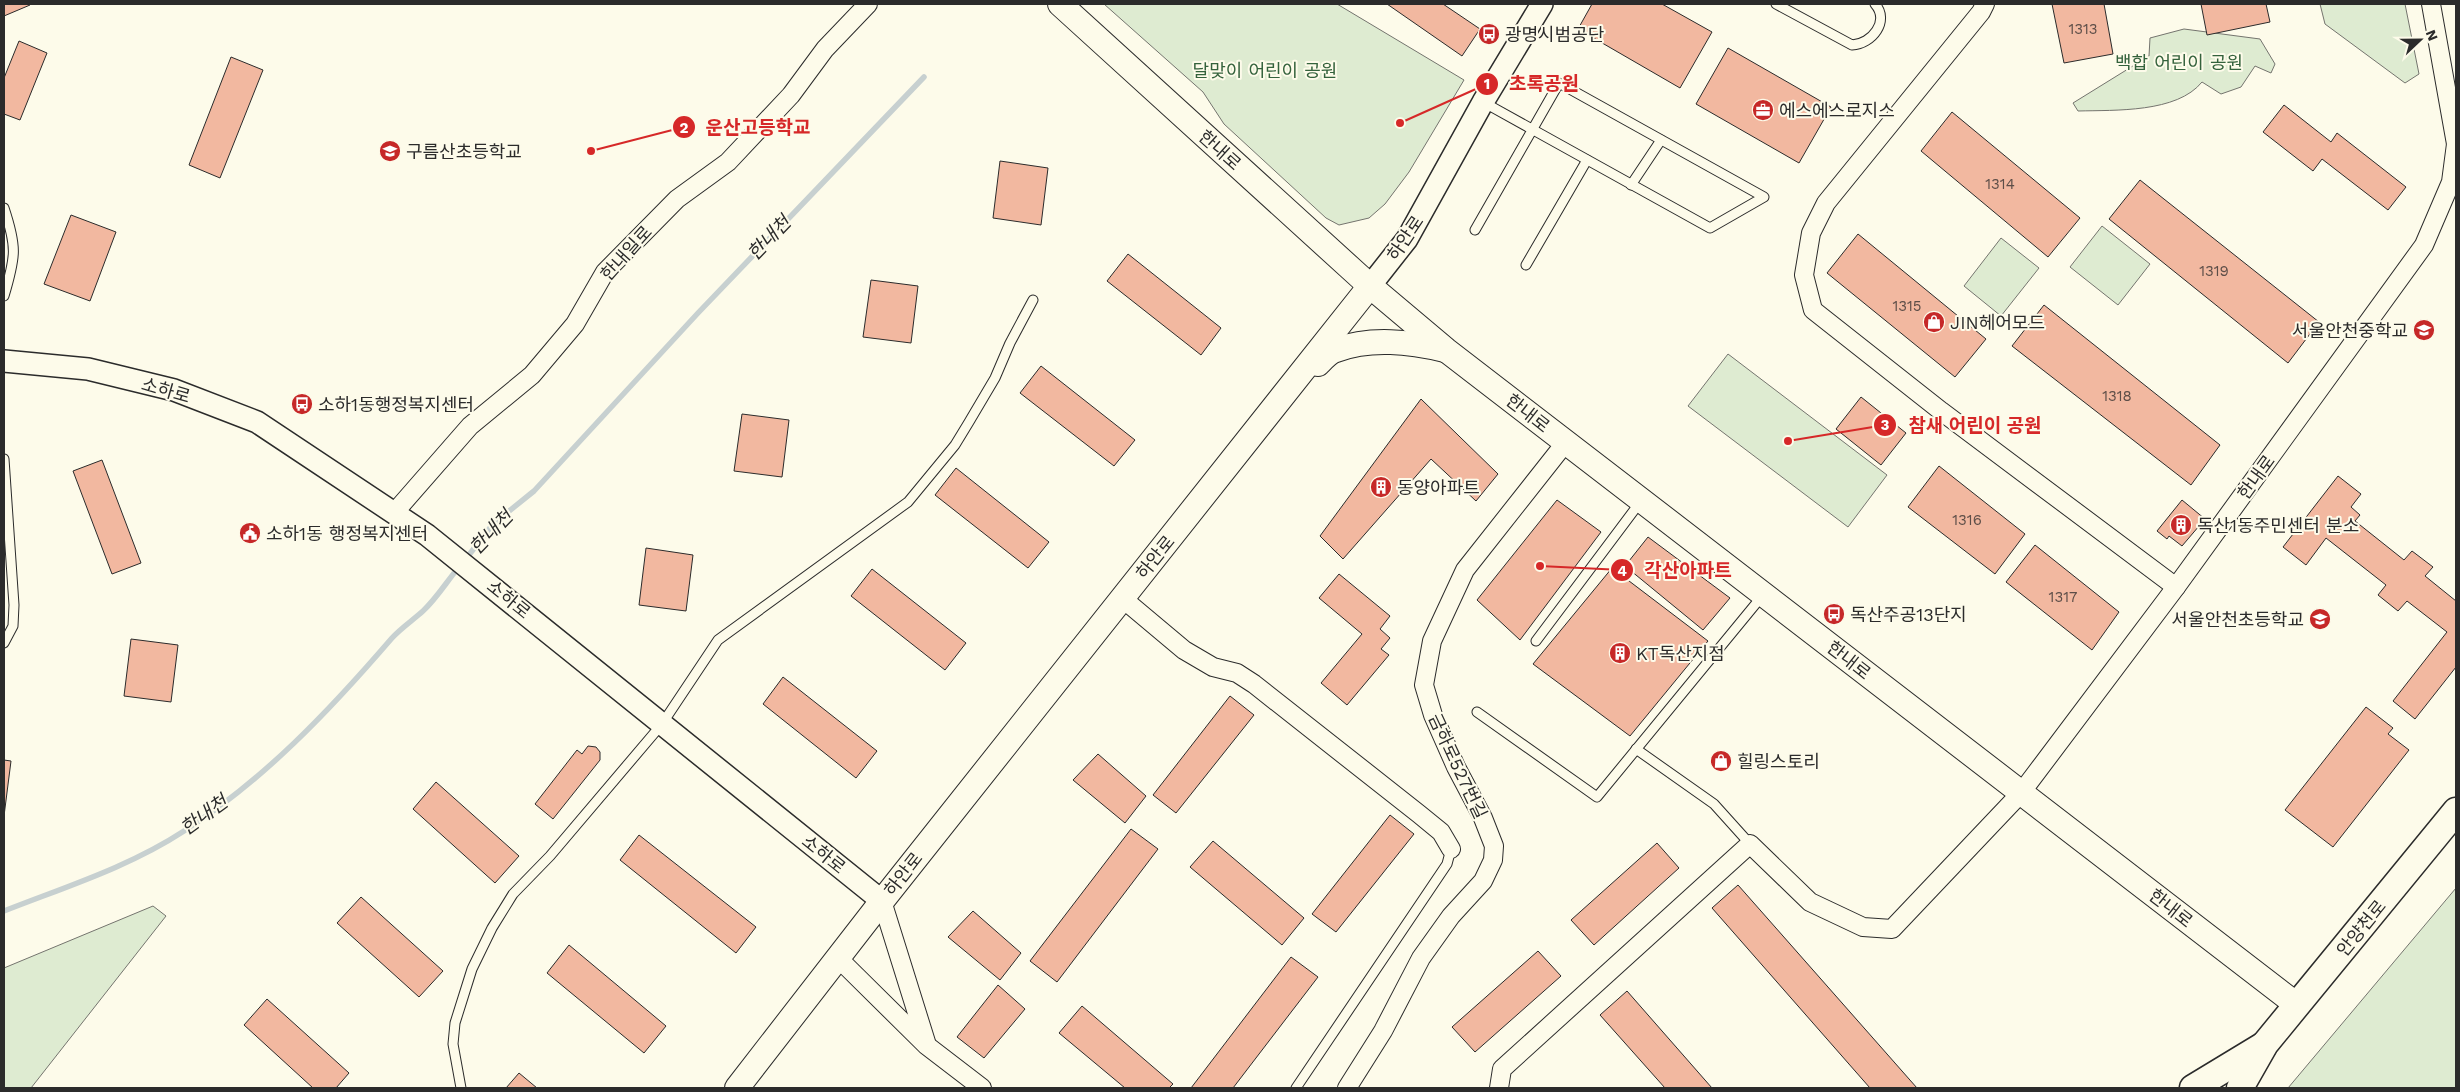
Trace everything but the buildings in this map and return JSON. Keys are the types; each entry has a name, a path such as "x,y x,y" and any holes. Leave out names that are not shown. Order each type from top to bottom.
{"main road":[{"name":"한내로","path":"1060,4 1370,286 1446,350 2297,1005"},
{"name":"하안로","path":"737,1088 882,901 1297,381 1370,286"},
{"path":"1297,381 1334,350 1354,345 1379,342 1405,343 1446,350"},
{"name":"안양천로","path":"2240,1088 2265,1044 2456,811"},
{"name":"안양천로","path":"2193,1088 2265,1044"}],"street":[{"name":"한내일로","path":"394,513 470,426 532,375 575,324 605,272 677,199 728,162 791,95 824,48 868,4"},
{"name":"하안로","path":"1370,286 1407,239 1483,102 1542,4"},
{"path":"1985,4 1981,12 1826,203 1811,233 1804,275 1813,310 1941,411 2176,587"},
{"name":"한내로","path":"2021,793 2176,587 2424,245 2451,182 2456,144 2432,4"},
{"name":"소하로","path":"4,361 98,372 174,390 258,422 427,535 504,594 882,901"},
{"name":"금하로527번길","path":"1347,1088 1382,1031 1421,958 1451,916 1483,881 1494,860 1494,846 1483,818 1456,767 1433,715 1424,685 1432,642 1465,570 1566,442"},
{"path":"1122,598 1184,650 1213,667 1237,674 1254,684 1441,832 1451,849"},
{"path":"1499,1088 1502,1069 1750,844 1810,902 1863,927 1892,929 2021,793"},
{"path":"882,901 926,1045"},
{"path":"838,958 926,1045 982,1088"}],"lane":[{"path":"1776,4 1852,45 1866,42 1873,36 1880,24 1881,12 1875,4"},
{"path":"1475,230 1533,129 1559,83 1764,197 1710,228 1631,185 1533,129 1483,102"},
{"path":"1631,185 1660,140"},
{"path":"1526,265 1587,160"},
{"path":"4,208 14,238 13,265 4,296"},
{"path":"461,1088 453,1044 456,1023 472,969 492,928 513,894 550,856 662,724 718,640 908,502 960,437 995,378 1010,343 1033,300"},
{"path":"4,459 14,605 13,626 4,643"},
{"path":"1536,641 1641,501"},
{"path":"1477,712 1597,797 1763,595"},
{"path":"1636,749 1714,804 1750,844"},
{"path":"1296,1088 1447,864 1451,849"}],"green space":[{"name":"달맞이 어린이 공원","path":"1104,4 1337,4 1464,80 1409,172 1385,204 1369,218 1339,225 1326,218 1224,124 1203,92"},
{"path":"2320,4 2405,4 2419,74 2405,83 2325,24"},
{"name":"백합 어린이 공원","path":"2184,29 2260,39 2275,64 2271,73 2255,66 2241,87 2221,94 2202,82 2191,92 2162,105 2127,110 2078,111 2073,103 2149,56 2150,38"},
{"path":"2102,226 2150,264 2118,305 2070,267"},
{"path":"2001,238 2039,268 2001,316 1964,286"},
{"path":"1728,354 1887,475 1848,527 1688,406"},
{"path":"2456,888 2456,1088 2288,1088"},
{"path":"153,906 166,916 31,1088 4,1088 4,968"}],"waterway":[{"name":"한내천","path":"465,560 493,524 534,491 698,313 924,77"},
{"name":"한내천","path":"4,911 119,866 163,844 213,811 269,767 295,742 345,691 396,634 428,606 459,567"}],"place":[{"name":"광명시범공단","path":"1489,34"},
{"name":"에스에스로지스","path":"1763,110"},
{"name":"초록공원","path":"1400,123"},
{"name":"구름산초등학교","path":"390,151"},
{"name":"운산고등학교","path":"591,151"},
{"name":"JIN헤어모드","path":"1934,322"},
{"name":"서울안천중학교","path":"2424,330"},
{"name":"소하1동행정복지센터","path":"302,404"},
{"name":"참새 어린이 공원","path":"1788,441"},
{"name":"동양아파트","path":"1381,487"},
{"name":"독산1동주민센터 분소","path":"2181,525"},
{"name":"소하1동 행정복지센터","path":"250,533"},
{"name":"각산아파트","path":"1540,566"},
{"name":"독산주공13단지","path":"1834,614"},
{"name":"서울안천초등학교","path":"2320,619"},
{"name":"KT독산지점","path":"1620,653"},
{"name":"힐링스토리","path":"1721,761"}]}
